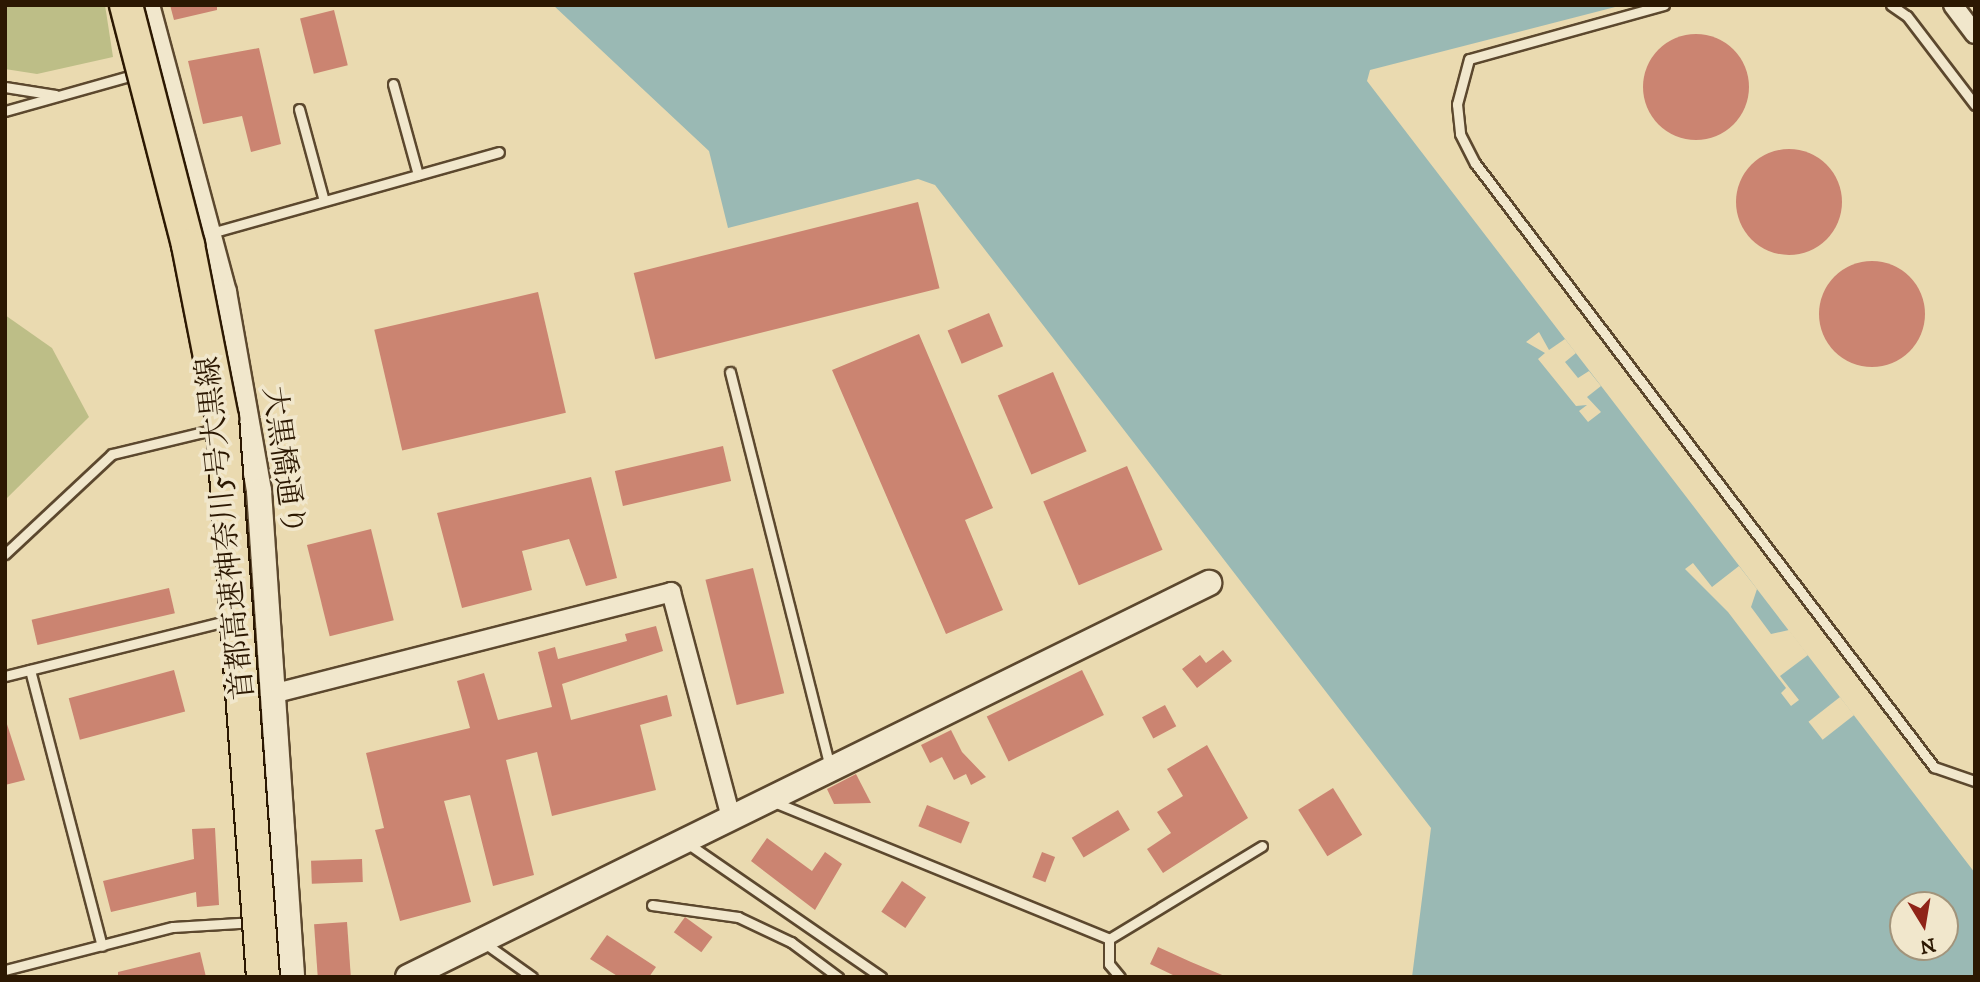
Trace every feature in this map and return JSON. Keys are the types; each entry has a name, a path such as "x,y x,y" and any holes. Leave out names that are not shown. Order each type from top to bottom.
{"highway":[{"name":"首都高速神奈川5号大黒線","path":"119,5 181,247 215,420 255,977"},
{"name":"首都高速神奈川5号大黒線","path":"126,5 188,245 222,419 262,977"}],"street":[{"name":"大黒橋通り","path":"131,5 209,233 239,424 278,920 292,977"},
{"name":"大黒橋通り","path":"147,5 155,69 239,424"},
{"path":"1953,5 1975,34"},
{"path":"408,977 1209,583"},
{"path":"272,694 671,592 732,818"},
{"name":"大黒橋通り","path":"255,614 272,694 278,920 271,977"}],"lane":[{"path":"1664,5 1469,59 1457,104 1460,134 1475,163 1934,767 1975,781"},
{"path":"1891,5 1907,16 1975,105"},
{"path":"5,111 56,94 155,69"},
{"path":"393,85 418,175"},
{"path":"5,87 56,94"},
{"path":"299,108 324,201"},
{"path":"209,233 499,152"},
{"path":"730,372 831,769"},
{"path":"5,554 112,454 239,424"},
{"path":"5,677 255,614"},
{"path":"30,670 102,946"},
{"path":"769,800 1110,939"},
{"path":"686,842 881,977"},
{"path":"1110,939 1262,846"},
{"path":"652,905 738,917 791,943 838,977"},
{"path":"5,970 173,927 278,920"},
{"path":"1110,939 1109,964 1120,977"},
{"path":"481,941 532,977"}],"green space":[{"path":"5,5 105,5 113,57 37,74 5,69"},
{"path":"5,315 52,348 89,417 5,500"}],"water":[{"path":"553,5 1623,5 1370,70 1367,81 1975,873 1975,977 1412,977 1431,828 935,185 918,179 728,228 709,151"}],"pier":[{"path":"1539,332 1549,350 1565,339 1576,353 1565,362 1578,378 1589,371 1601,386 1587,397 1601,412 1588,422 1579,411 1587,405 1576,406 1538,359 1545,353 1526,342"},
{"path":"1693,563 1712,587 1739,566 1757,589 1751,607 1771,634 1789,630 1808,655 1780,676 1799,700 1791,706 1781,693 1786,688 1728,612 1685,569"},
{"path":"1840,697 1854,715 1823,740 1808,722"}],"building":[{"path":"170,5 217,5 217,10 174,20"},
{"path":"334,10 348,65 314,74 300,18"},
{"path":"1696,34 1716,38 1734,49 1745,67 1749,87 1745,107 1734,125 1716,136 1696,140 1676,136 1658,125 1647,107 1643,87 1647,67 1658,49 1676,38"},
{"path":"259,48 281,144 251,152 242,116 203,124 188,61"},
{"path":"1789,149 1809,153 1827,164 1838,182 1842,202 1838,222 1827,240 1809,251 1789,255 1769,251 1751,240 1740,222 1736,202 1740,182 1751,164 1769,153"},
{"path":"918,202 940,288 655,359 634,273"},
{"path":"1872,261 1892,265 1910,276 1921,294 1925,314 1921,334 1910,352 1892,363 1872,367 1852,363 1834,352 1823,334 1819,314 1823,294 1834,276 1852,265"},
{"path":"538,292 566,413 402,451 374,330"},
{"path":"989,313 1003,346 962,364 948,331"},
{"path":"919,334 993,508 965,520 1003,610 946,634 832,370"},
{"path":"1053,372 1087,451 1031,475 998,395"},
{"path":"723,446 731,481 623,506 615,471"},
{"path":"1127,466 1163,550 1079,585 1043,502"},
{"path":"591,477 617,578 586,586 569,539 522,551 532,590 462,608 437,513"},
{"path":"371,529 394,620 330,636 307,545"},
{"path":"753,568 784,693 737,705 705,580"},
{"path":"169,588 175,613 37,645 32,620"},
{"path":"656,626 663,651 562,684 571,720 667,695 672,716 640,725 656,790 552,816 537,752 506,760 534,875 493,886 470,795 444,801 471,902 400,921 375,830 384,828 366,753 470,728 457,681 484,673 498,720 552,707 538,652 555,647 558,659 627,641 625,634"},
{"path":"1223,650 1232,661 1197,688 1182,669 1200,655 1206,663"},
{"path":"174,670 185,712 80,740 69,698"},
{"path":"1082,670 1104,715 1009,761 987,716"},
{"path":"1165,705 1176,726 1153,738 1142,717"},
{"path":"5,718 25,780 5,785"},
{"path":"951,730 962,752 986,777 971,785 966,774 954,780 942,757 930,763 921,745"},
{"path":"1207,745 1248,818 1163,873 1147,849 1171,833 1157,812 1183,796 1167,769"},
{"path":"856,774 871,803 834,804 827,789"},
{"path":"1333,788 1362,835 1327,856 1298,810"},
{"path":"927,805 970,822 961,844 918,826"},
{"path":"1118,810 1130,830 1084,858 1072,838"},
{"path":"215,828 219,905 197,907 196,892 111,912 103,881 194,859 192,829"},
{"path":"767,838 812,871 825,852 842,864 815,910 751,861"},
{"path":"1042,852 1055,857 1045,882 1032,877"},
{"path":"362,859 363,882 312,884 311,861"},
{"path":"902,881 926,897 905,928 881,912"},
{"path":"685,917 713,937 701,952 674,932"},
{"path":"347,922 351,977 318,977 314,924"},
{"path":"607,935 656,967 649,977 619,977 590,959"},
{"path":"1158,947 1227,977 1177,977 1150,964"},
{"path":"200,952 206,977 118,977 118,972"}]}
